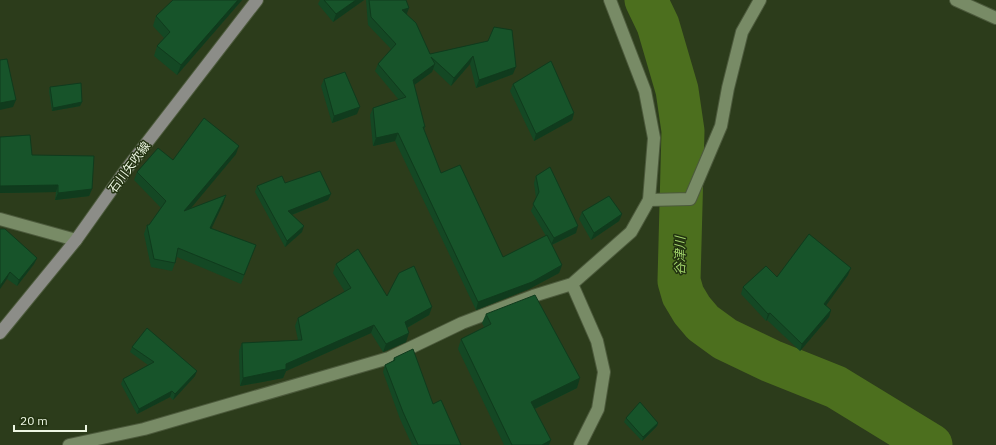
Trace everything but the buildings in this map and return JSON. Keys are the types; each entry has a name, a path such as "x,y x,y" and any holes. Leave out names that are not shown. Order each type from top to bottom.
{"main road":[{"name":"石川矢吹線","path":"0,333 76,240 125,171 257,0"}],"street":[{"path":"69,445 144,429 389,358 462,322 533,296 572,284 631,232 649,200 654,138 645,91 610,0"},
{"path":"649,200 690,199 721,126 728,88 742,32 760,0"},
{"path":"956,0 996,18"},
{"path":"0,219 76,240"},
{"path":"572,284 597,341 604,372 598,409 580,445"}],"waterway":[{"name":"谷津川","path":"646,0 658,25 677,90 683,131 679,281 683,295 692,310 703,323 725,339 771,361 836,387 931,445"}]}
